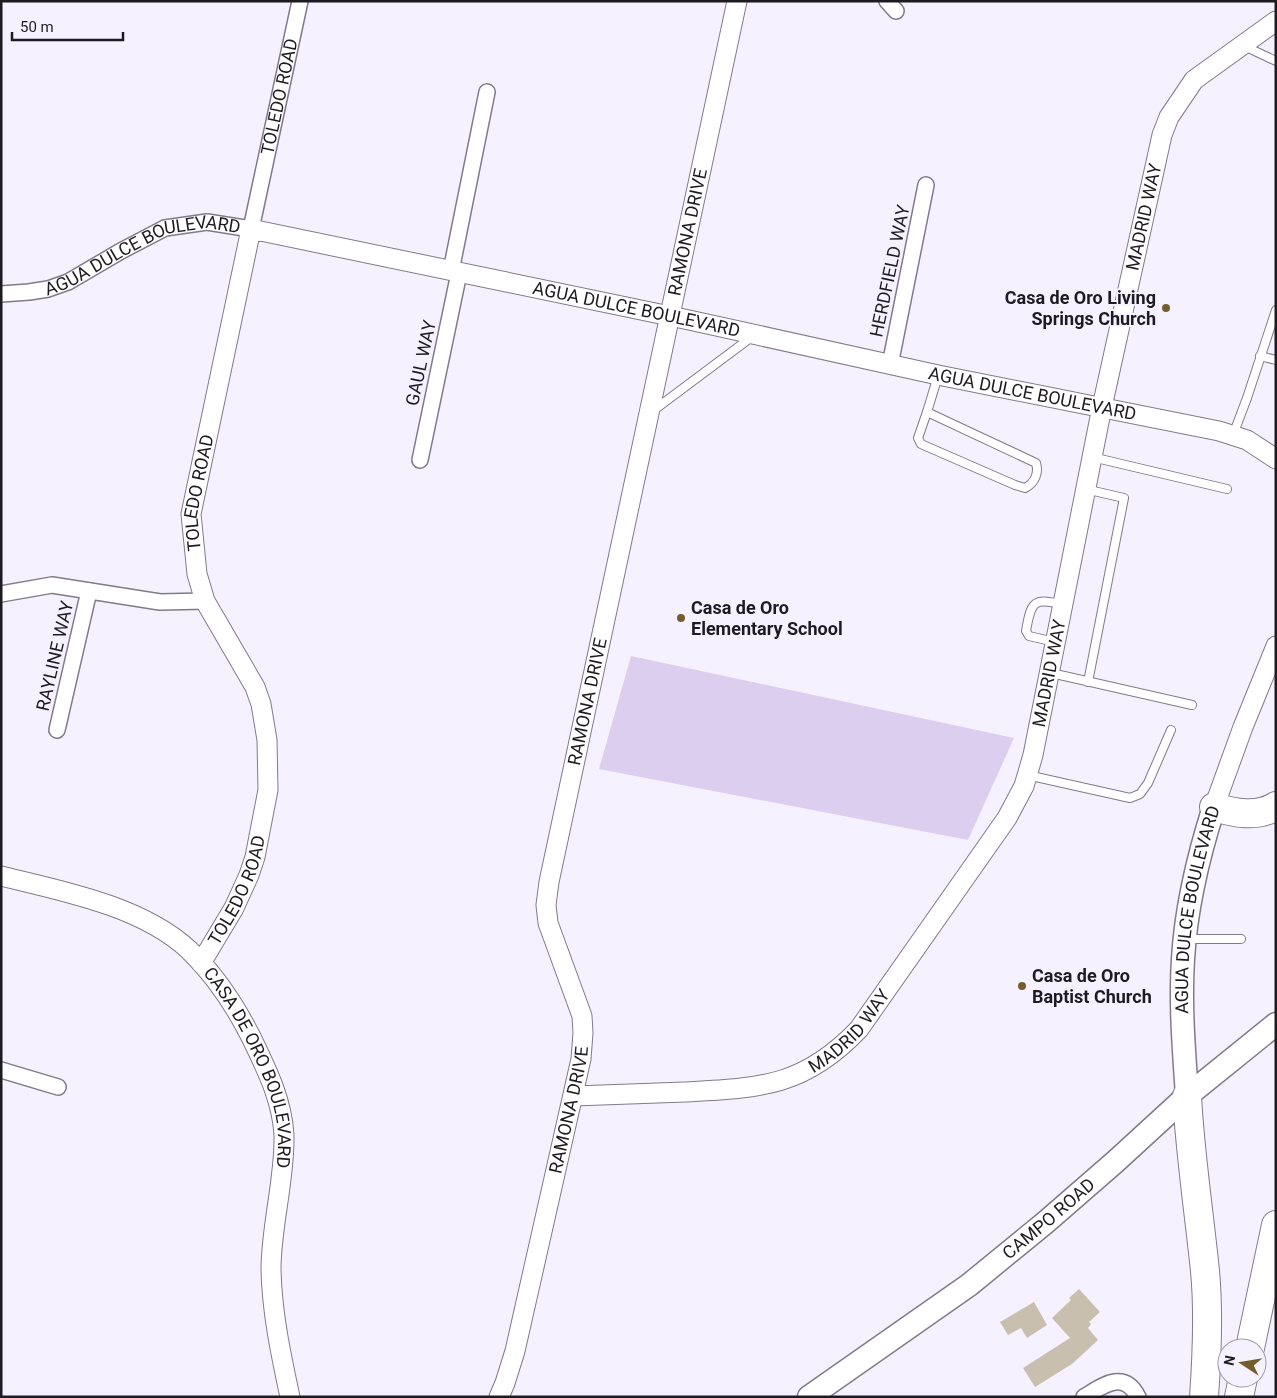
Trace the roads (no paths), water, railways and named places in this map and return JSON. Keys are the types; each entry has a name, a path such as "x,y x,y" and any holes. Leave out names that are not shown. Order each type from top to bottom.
{"highway":[{"path":"1214,807 1232,812 1252,814 1263,812 1276,806"},
{"path":"1187,1096 1189,1135 1205,1273 1208,1351 1204,1397"},
{"path":"1252,1338 1276,1226"}],"main road":[{"name":"AGUA DULCE BOULEVARD","path":"1187,1096 1182,994 1185,939 1196,866 1214,807"},
{"name":"CAMPO ROAD","path":"809,1397 968,1285 1067,1204 1187,1096 1276,1024"}],"street":[{"name":"TOLEDO ROAD","path":"201,963 234,908 249,875 255,857 266,799 268,774 265,722 255,687 205,601 197,574 191,514 250,229 300,1"},
{"name":"RAMONA DRIVE","path":"499,1397 515,1352 582,1059 584,1033 582,1016 550,934 546,914 546,897 737,1"},
{"name":"MADRID WAY","path":"574,1096 756,1087 772,1084 797,1075 834,1053 853,1035 869,1015 1008,818 1024,786 1033,755 1102,407 1157,153 1169,117 1194,80 1276,21"},
{"name":"GAUL WAY","path":"420,460 487,92"},
{"name":"HERDFIELD WAY","path":"890,365 926,185"},
{"name":"AGUA DULCE BOULEVARD","path":"1,294 29,292 68,282 120,251 165,228 207,222 250,229 669,316 890,365 1233,435 1260,447 1276,459"},
{"path":"1,594 52,585 160,602 205,601"},
{"name":"RAYLINE WAY","path":"57,730 89,591"},
{"name":"AGUA DULCE BOULEVARD","path":"1214,807 1243,727 1276,646"},
{"name":"CASA DE ORO BOULEVARD","path":"1,876 68,892 107,904 143,920 166,933 188,949 201,963 240,1016 269,1072 279,1101 284,1134 272,1270 275,1320 290,1397"},
{"path":"1,1070 58,1087"},
{"path":"1084,1397 1104,1384 1115,1381 1132,1388 1138,1397"}],"lane":[{"path":"1243,46 1276,61"},
{"path":"1233,435 1276,310"},
{"path":"648,414 754,336"},
{"path":"1260,356 1276,360"},
{"path":"927,412 1036,463 1038,470 1031,486 1025,488 1015,485 921,444 918,438 938,375"},
{"path":"1092,456 1227,489"},
{"path":"1086,489 1124,498 1088,682"},
{"path":"1055,642 1029,636 1026,631 1027,624 1032,607 1037,602 1044,600 1063,605"},
{"path":"1049,672 1192,705"},
{"path":"1027,775 1130,798 1140,794 1148,783 1171,730"},
{"path":"1185,939 1241,939"}],"place":[{"name":"Casa de Oro Living Springs Church","path":"1166,308"},
{"name":"Casa de Oro Elementary School","path":"681,618"},
{"name":"Casa de Oro Baptist Church","path":"1022,986"}]}
